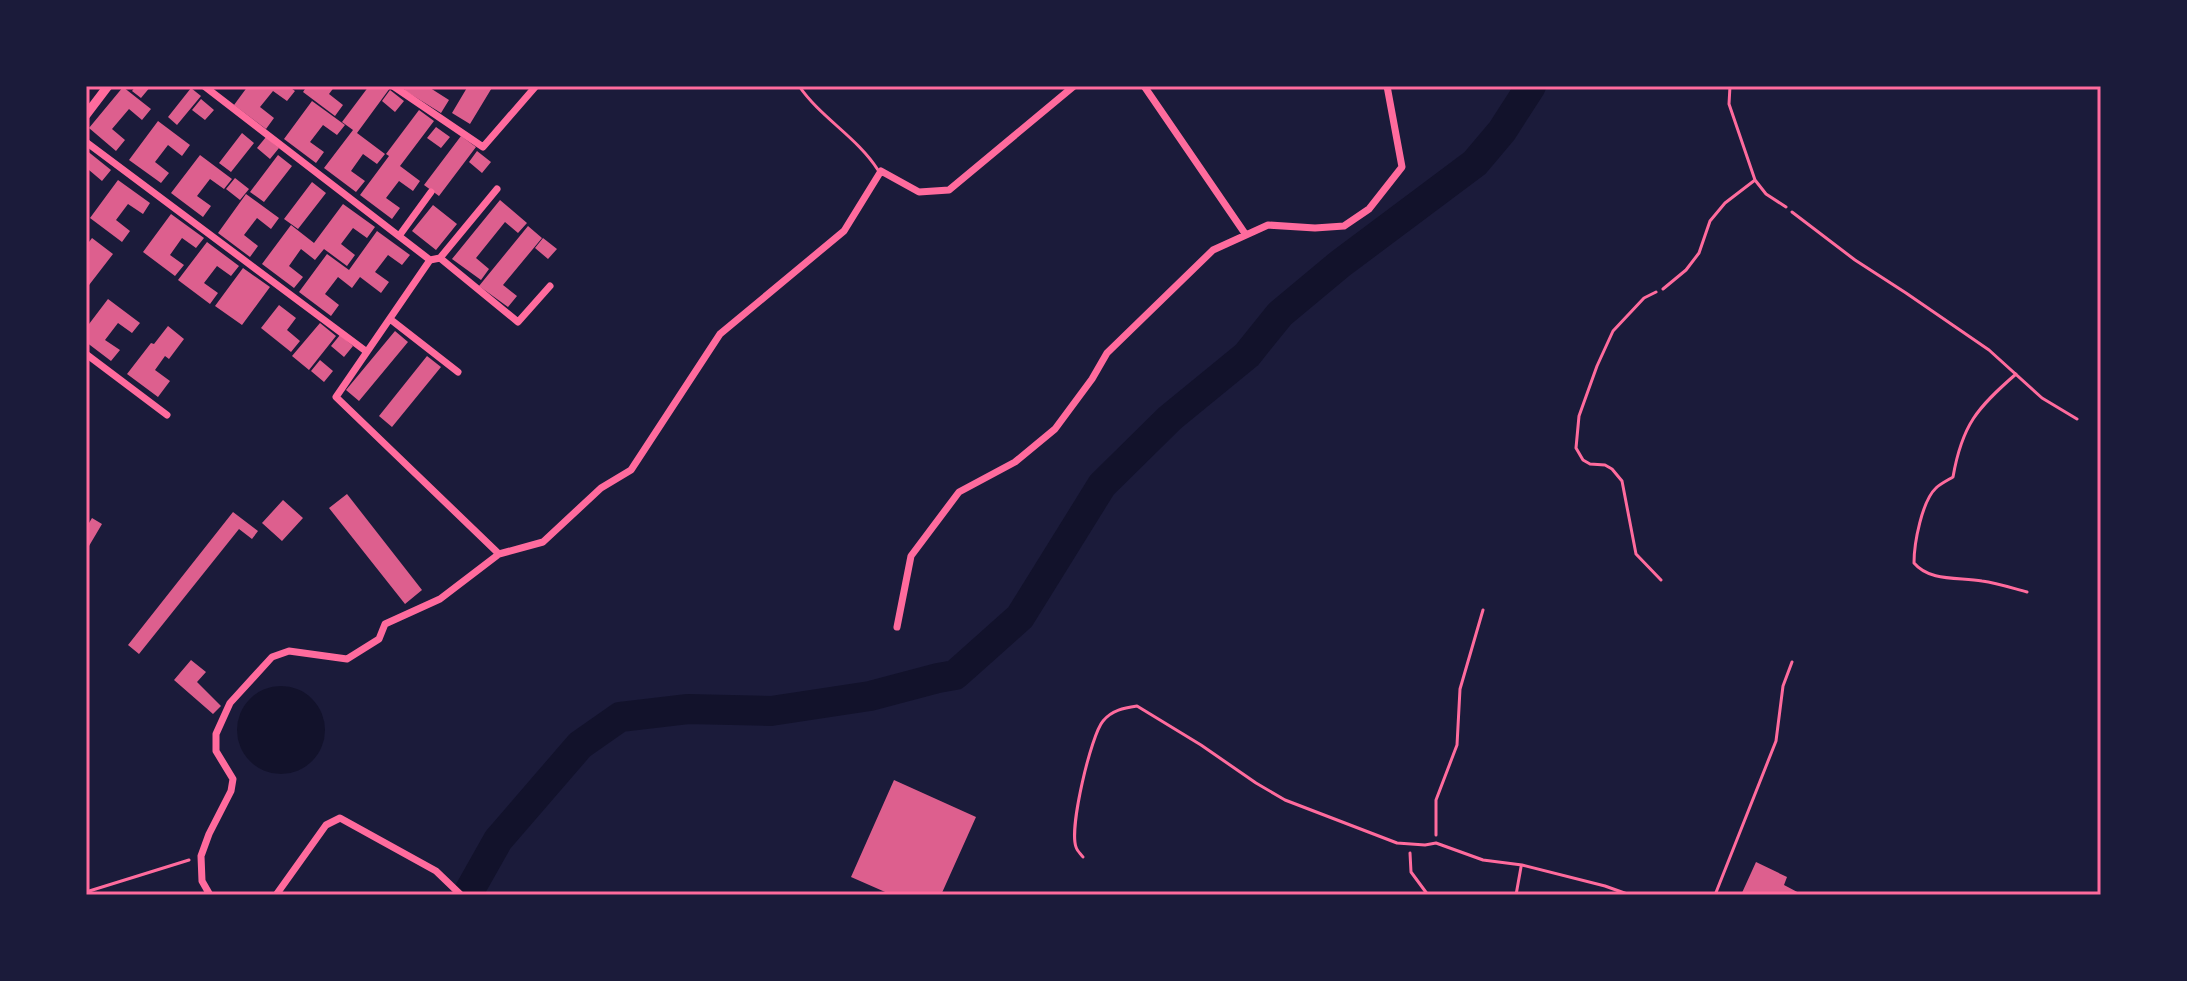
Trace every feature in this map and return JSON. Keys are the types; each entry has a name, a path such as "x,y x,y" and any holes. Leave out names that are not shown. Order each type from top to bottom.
{"street":[{"path":"86,115 108,86"},
{"path":"204,86 430,260"},
{"path":"393,86 483,147 536,86"},
{"path":"210,895 202,881 201,856 231,791 233,779 216,751 216,734 230,703 272,657 289,651 347,659 379,639 385,624 440,599 499,554 543,542 601,488 631,470 720,334 844,231 881,171 919,192 949,190 1074,86"},
{"path":"1144,86 1246,235"},
{"path":"897,627 911,556 959,492 1015,462 1055,429 1107,353 1213,250 1268,225 1344,226 1369,209 1402,167 1387,86"},
{"path":"86,142 367,352"},
{"path":"497,189 440,258 430,260 336,397 499,554"},
{"path":"399,236 431,192"},
{"path":"440,258 518,322 550,286"},
{"path":"390,319 458,372"},
{"path":"86,354 167,415"},
{"path":"276,895 326,825 340,818 436,871 461,895"}],"lane":[{"path":"799,86 809,100 868,155 880,173"},
{"path":"1730,86 1729,104 1755,180 1766,194 1786,207"},
{"path":"1663,289 1686,270 1699,253 1710,221 1725,203 1755,180"},
{"path":"1715,895 1776,741 1783,686 1792,662"},
{"path":"1083,857 1076,847 1076,814 1094,735 1104,720 1118,709 1137,706 1285,800 1397,843 1436,843 1483,860 1522,865 1630,895"},
{"path":"1516,895 1522,865"}],"path":[{"path":"1786,207 1855,260 1989,350 2054,407 2077,419"},
{"path":"1661,580 1636,554 1622,481 1605,465 1583,460 1576,448 1579,416 1613,331 1644,298 1663,289"},
{"path":"2016,374 1981,406 1966,429 1953,477 1936,487 1927,500 1914,547 1914,563 1921,571 1938,576 1983,581 2027,592"},
{"path":"1436,843 1436,800 1457,745 1460,689 1483,610"},
{"path":"1411,844 1411,872 1428,895"},
{"path":"86,892 201,856"}],"shaded area":[{"path":"281,686 298,689 312,699 322,713 325,730 322,747 312,761 298,771 281,774 264,771 250,761 240,747 237,730 240,713 250,699 264,689"}],"building":[{"path":"136,86 151,86 141,98 132,91"},
{"path":"248,86 288,86 295,91 287,101 273,91 260,107 274,118 266,129 234,105"},
{"path":"307,86 335,86 329,94 343,105 335,116 303,92"},
{"path":"369,86 390,88 357,133 385,154 377,164 363,154 351,171 365,181 356,192 324,168 353,130 342,122"},
{"path":"407,86 427,86 449,100 441,113 404,90"},
{"path":"468,86 493,86 470,124 452,113"},
{"path":"123,87 151,109 142,120 129,109 112,129 125,140 116,151 89,128"},
{"path":"191,88 201,96 177,125 168,117"},
{"path":"390,90 404,101 395,112 382,101"},
{"path":"201,99 214,110 205,120 192,110"},
{"path":"312,101 345,125 337,135 323,125 310,142 324,152 316,163 284,139"},
{"path":"419,110 434,121 400,166 420,181 413,191 399,181 386,198 400,208 392,219 360,195"},
{"path":"158,121 190,145 182,156 168,145 155,162 169,173 161,183 129,160"},
{"path":"436,127 450,137 441,148 427,138"},
{"path":"242,133 254,143 231,172 219,163"},
{"path":"461,136 476,147 439,196 424,185"},
{"path":"266,137 279,148 270,159 257,148"},
{"path":"86,150 111,170 102,181 89,170 86,174"},
{"path":"477,151 491,162 482,173 469,162"},
{"path":"200,155 232,179 224,189 210,179 197,196 211,206 203,217 171,193"},
{"path":"278,155 292,166 264,202 250,192"},
{"path":"235,178 249,189 240,200 226,189"},
{"path":"118,180 150,203 143,214 128,204 116,220 130,231 122,242 90,218"},
{"path":"312,182 326,193 298,229 284,219"},
{"path":"246,194 279,218 271,229 257,218 244,235 258,246 250,257 218,233"},
{"path":"500,200 527,223 518,233 505,222 476,258 489,269 481,280 452,259"},
{"path":"343,204 375,227 367,238 353,228 341,244 355,255 347,266 324,249 315,260 301,249 289,266 303,277 294,288 262,264 291,225 314,243"},
{"path":"433,205 457,224 436,250 412,231"},
{"path":"171,214 204,238 196,248 182,238 170,255 184,265 175,276 143,252"},
{"path":"528,226 542,238 503,285 517,296 508,307 479,286"},
{"path":"377,231 410,255 402,265 388,255 375,272 389,282 381,293 360,277 352,288 338,277 325,294 339,305 331,316 299,292 327,254 349,270"},
{"path":"92,238 113,254 86,289 86,246"},
{"path":"543,238 557,249 548,259 535,248"},
{"path":"207,242 239,266 231,276 217,266 204,283 218,293 210,304 178,280"},
{"path":"243,268 270,287 242,325 215,306"},
{"path":"108,299 140,323 132,333 118,323 105,340 120,350 111,361 86,342 86,328"},
{"path":"279,305 296,318 287,330 300,341 291,352 261,328"},
{"path":"320,323 336,336 309,370 292,356"},
{"path":"168,326 184,339 169,359 165,356 155,370 170,381 158,397 127,374"},
{"path":"395,331 408,342 359,401 346,390"},
{"path":"340,335 353,346 344,357 331,346"},
{"path":"427,356 441,367 392,427 379,416"},
{"path":"320,360 333,371 324,382 311,371"},
{"path":"347,494 422,590 405,604 329,508"},
{"path":"283,500 303,518 282,541 262,523"},
{"path":"233,512 258,531 252,539 239,529 139,654 128,645"},
{"path":"92,518 102,524 89,546 86,544 86,528"},
{"path":"191,660 206,672 197,682 221,706 213,714 174,680"},
{"path":"894,780 976,817 941,895 892,895 851,877"},
{"path":"1756,862 1787,877 1784,885 1803,895 1741,895"}],"waterway":[{"path":"467,895 498,840 580,745 620,717 688,709 771,711 870,696 955,675 1020,617 1102,485 1170,418 1247,355 1280,314 1340,264 1475,163 1502,131 1531,86"}]}
